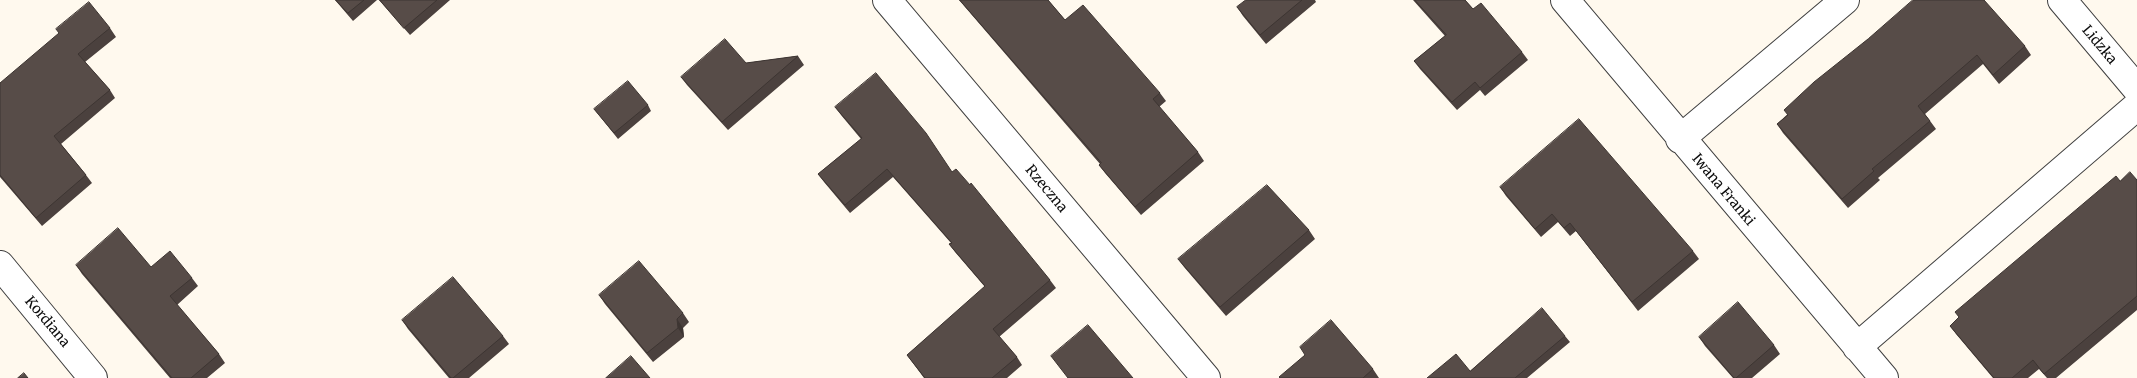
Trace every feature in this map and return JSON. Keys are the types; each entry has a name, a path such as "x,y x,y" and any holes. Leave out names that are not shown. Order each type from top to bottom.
{"street":[{"name":"Rzeczna","path":"887,0 1206,378"},
{"name":"Iwana Franki","path":"1565,0 1680,139 1884,378"},
{"path":"1680,139 1845,0"},
{"name":"Lidzka","path":"2062,0 2137,89"},
{"path":"1857,347 2137,106"},
{"name":"Kordiana","path":"0,265 93,378"}],"building":[{"path":"336,0 364,0 348,13"},
{"path":"380,0 437,0 404,28"},
{"path":"960,0 1048,0 1065,20 1083,5 1160,93 1153,99 1198,152 1135,207 1099,165 1101,163"},
{"path":"1246,0 1302,0 1260,35 1237,7"},
{"path":"1415,0 1465,0 1473,9 1481,3 1522,52 1480,88 1475,82 1452,102 1414,61 1446,35"},
{"path":"1913,0 1984,0 2025,46 1993,75 1977,55 1918,106 1930,121 1872,169 1874,171 1842,199 1777,124 1788,115 1784,110 1814,82"},
{"path":"89,2 110,28 78,54 110,90 54,136 86,175 36,218 0,175 0,83 59,33 56,29"},
{"path":"725,39 746,63 798,56 722,122 681,77"},
{"path":"876,73 926,133 952,172 956,169 970,185 971,183 1050,280 993,329 1017,357 992,378 925,378 907,355 985,286 949,244 952,243 887,169 845,205 818,174 862,138 835,107"},
{"path":"628,81 648,105 614,133 594,109"},
{"path":"1579,119 1693,251 1632,302 1570,223 1564,228 1552,214 1535,229 1500,187"},
{"path":"2130,172 2137,180 2137,296 2044,374 2033,360 2012,378 1994,378 1950,326 1959,317 1955,312 2116,176 2120,181"},
{"path":"1267,185 1309,230 1220,307 1178,259"},
{"path":"118,228 151,267 170,251 192,278 170,296 219,354 191,378 172,378 76,265"},
{"path":"639,261 683,313 677,319 678,328 647,353 599,295"},
{"path":"453,277 503,336 451,378 402,320"},
{"path":"1738,302 1774,345 1734,378 1699,337"},
{"path":"1542,308 1565,336 1515,378 1427,378 1456,354 1470,371"},
{"path":"1331,320 1373,369 1363,378 1280,378 1305,355 1300,347"},
{"path":"1088,325 1133,378 1068,378 1051,356"},
{"path":"631,356 650,378 606,378"},
{"path":"24,373 28,378 18,378"}]}
